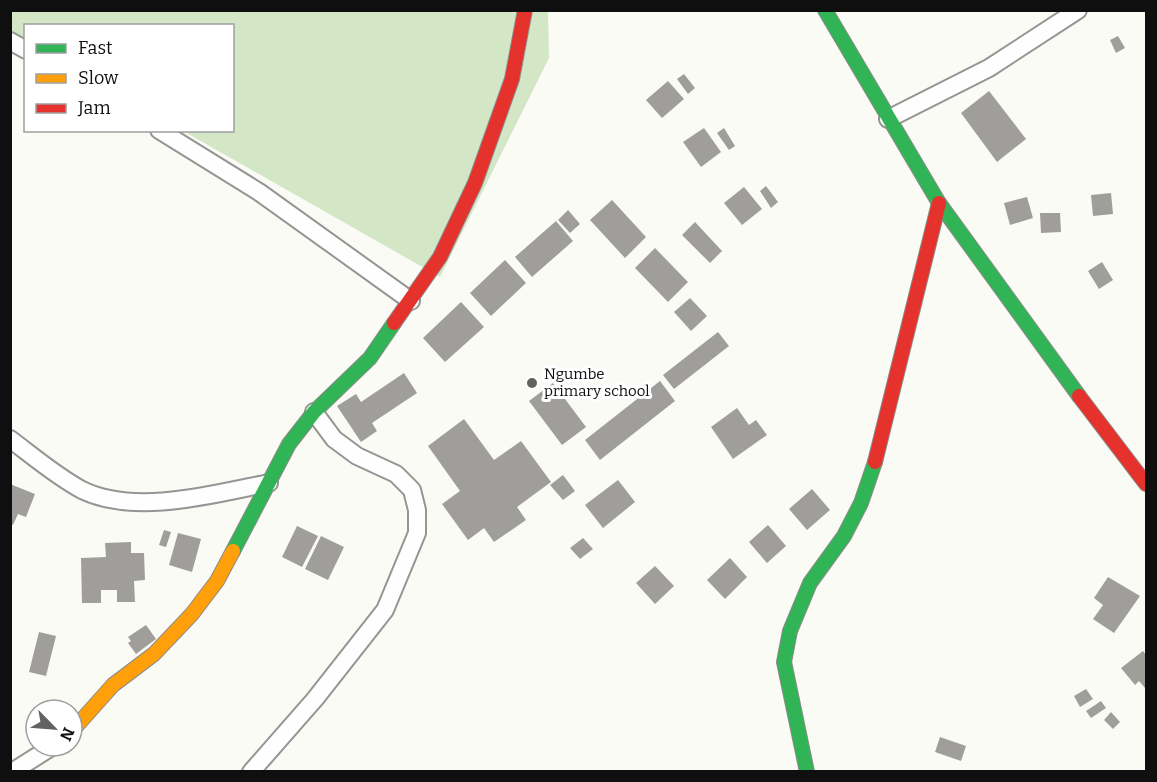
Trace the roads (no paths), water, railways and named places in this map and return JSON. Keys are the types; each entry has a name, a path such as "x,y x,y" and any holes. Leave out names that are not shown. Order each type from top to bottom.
{"street":[{"path":"84,718 113,685 154,654 192,614 217,581 289,444 314,412 370,358 440,257 475,183 512,79 525,10"},
{"path":"825,10 939,203 1035,338 1146,484"},
{"path":"888,119 989,68 1078,10"},
{"path":"10,41 24,49"},
{"path":"162,132 259,192 411,301"},
{"path":"807,771 784,662 790,631 810,583 844,536 865,493 879,450 939,203"},
{"path":"251,771 315,699 384,610 417,533 417,510 412,490 396,474 357,456 334,439 314,412"},
{"path":"10,439 63,478 107,499 135,502 173,500 269,483"},
{"path":"12,771 33,758"}],"place":[{"name":"Ngumbe primary school","path":"532,383"}]}
